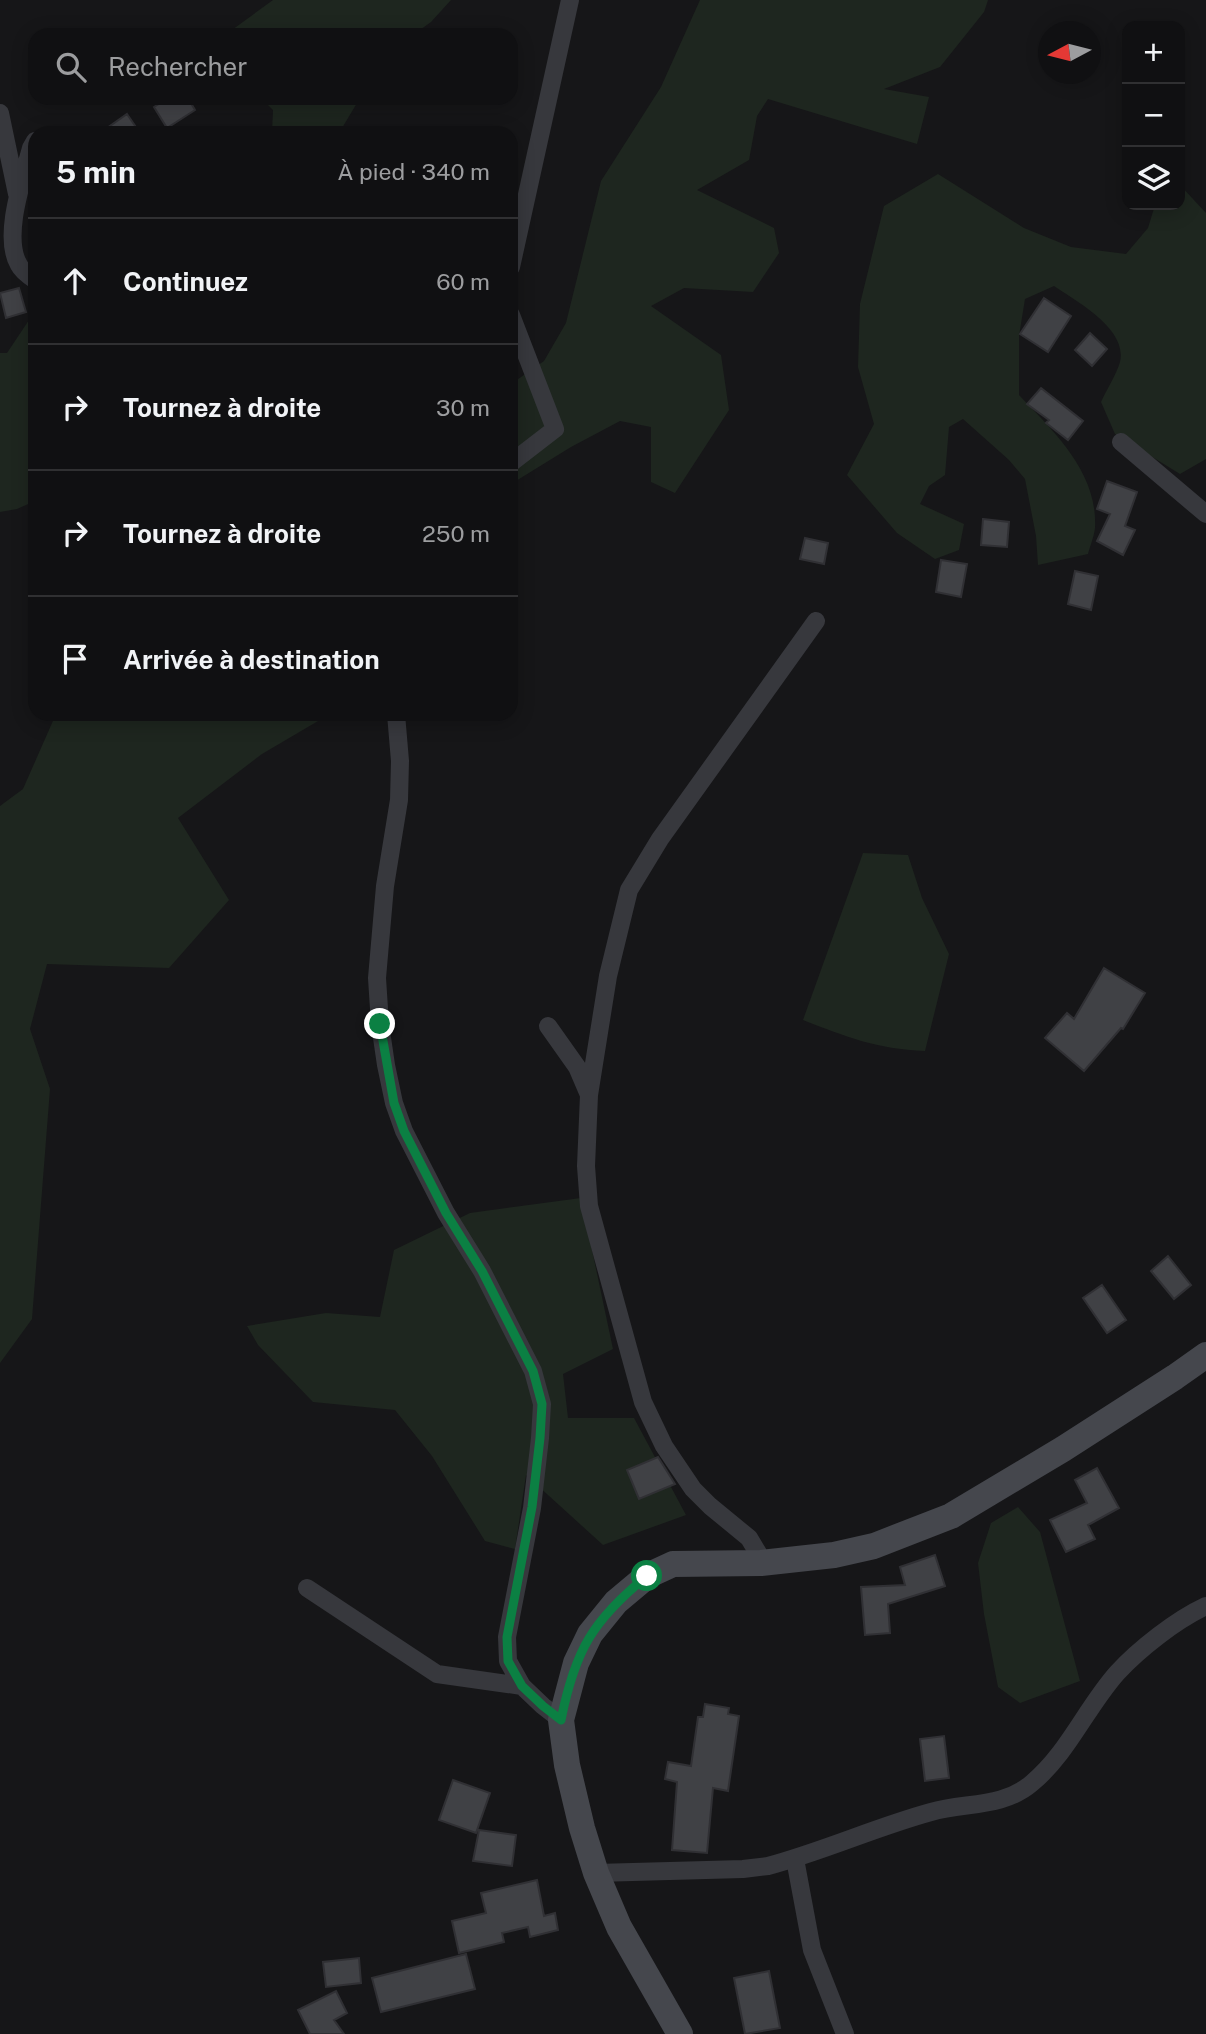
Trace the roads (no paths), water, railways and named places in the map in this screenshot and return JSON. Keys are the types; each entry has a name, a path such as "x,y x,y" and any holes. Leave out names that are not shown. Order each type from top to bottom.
{"main road":[{"path":"680,2034 619,1927 596,1873 567,1765 561,1720 576,1662 590,1634 616,1601 647,1576 673,1564 761,1563 834,1555 874,1546 951,1516 1063,1449 1206,1355"}],"street":[{"path":"518,235 570,0"},
{"path":"0,113 18,197"},
{"path":"28,159 13,227 14,253 20,267 28,274"},
{"path":"518,333 555,429 518,458"},
{"path":"1121,443 1206,514"},
{"path":"761,1563 749,1538 709,1506 693,1489 664,1446 643,1402 589,1206 586,1166 589,1096 608,976 629,890 660,839 816,621"},
{"path":"397,721 400,761 399,800 380,929 377,978 380,1024 394,1103 404,1131 446,1213 482,1271 511,1326 533,1371 542,1404 532,1507 507,1637 508,1661 522,1686 561,1720"},
{"path":"548,1026 577,1067 589,1096"},
{"path":"307,1588 438,1674 522,1686"},
{"path":"596,1873 768,1866 933,1811 992,1803 1012,1797 1054,1763 1116,1674 1142,1649 1206,1606"},
{"path":"795,1858 812,1950 845,2034"}]}
